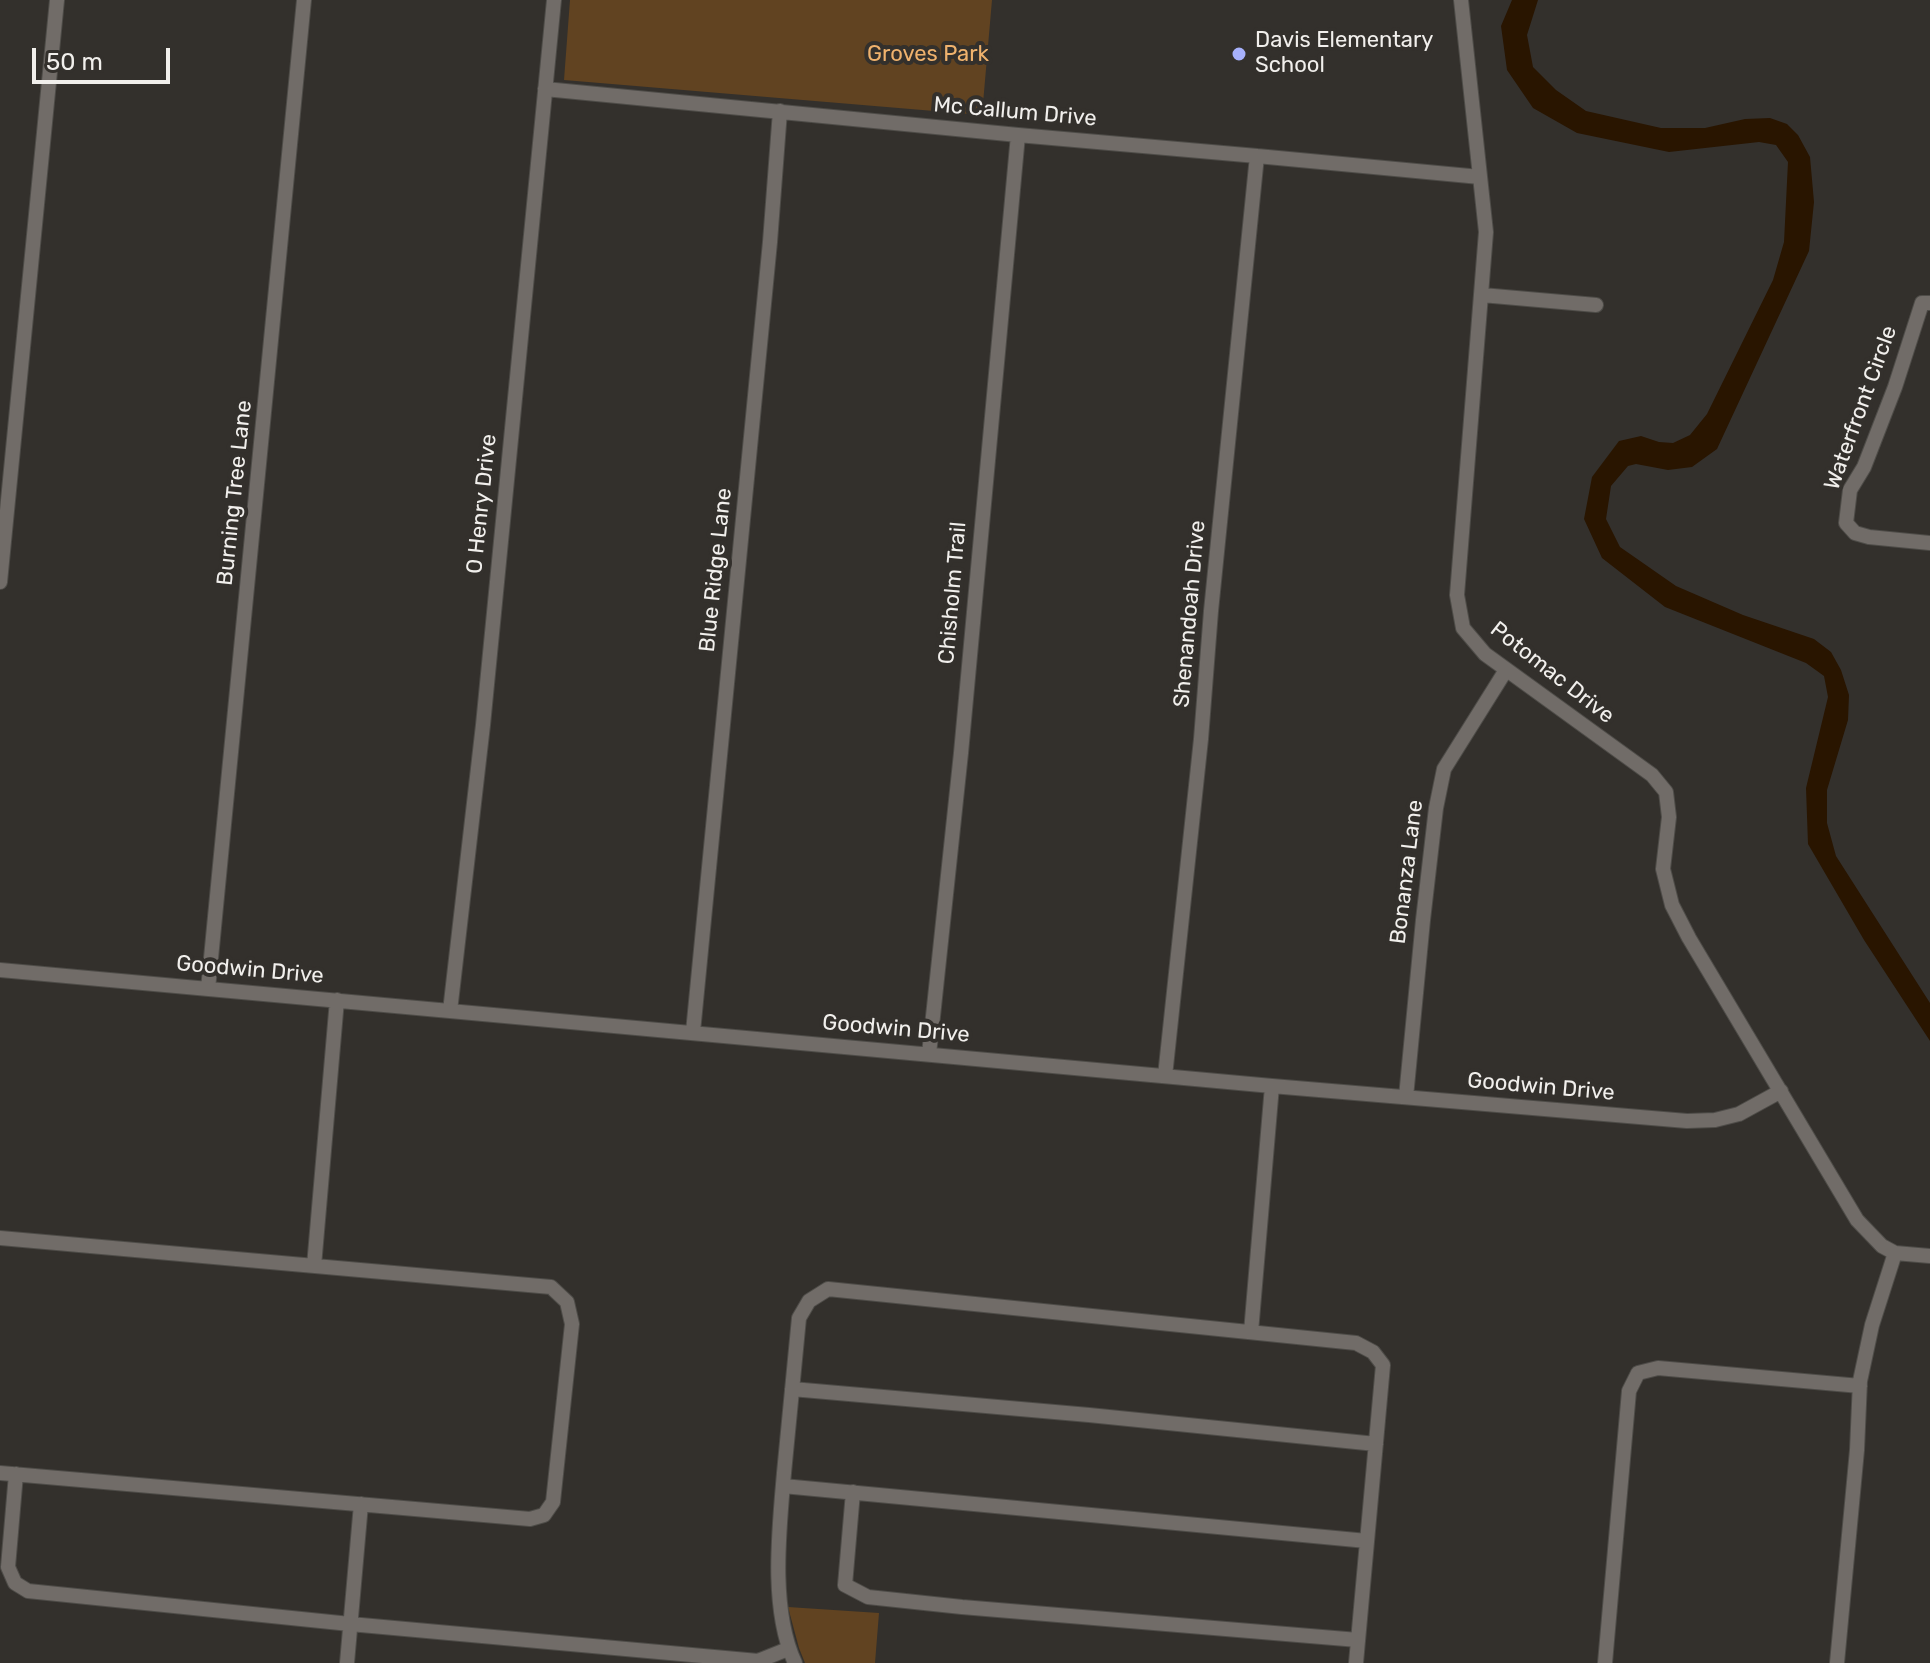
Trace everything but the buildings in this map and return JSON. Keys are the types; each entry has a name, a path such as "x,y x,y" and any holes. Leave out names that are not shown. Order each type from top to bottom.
{"street":[{"path":"0,582 57,0"},
{"name":"Burning Tree Lane","path":"208,989 304,0"},
{"name":"O Henry Drive","path":"450,1011 483,725 554,0"},
{"name":"Potomac Drive","path":"1461,0 1486,232 1457,595 1463,628 1485,654 1652,775 1666,792 1669,817 1663,869 1672,905 1857,1220 1882,1246 1895,1253"},
{"name":"Mc Callum Drive","path":"545,89 1480,177"},
{"name":"Blue Ridge Lane","path":"693,1032 780,111"},
{"name":"Chisholm Trail","path":"929,1054 961,753 1018,135"},
{"name":"Shenandoah Drive","path":"1165,1076 1257,156"},
{"path":"1482,295 1596,305"},
{"name":"Waterfront Circle","path":"1930,303 1922,303 1895,387 1864,467 1850,490 1846,523 1855,533 1869,537 1930,543"},
{"name":"Bonanza Lane","path":"1406,1097 1423,920 1436,808 1444,769 1506,670"},
{"name":"Goodwin Drive","path":"0,970 1579,1113 1715,1120 1739,1114 1781,1091"},
{"path":"314,1266 337,1000"},
{"path":"1251,1332 1272,1086"},
{"path":"0,1238 551,1287 567,1302 572,1324 553,1502 544,1515 530,1519 0,1473"},
{"path":"1837,1663 1860,1386 1872,1325 1895,1253 1930,1256"},
{"path":"795,1663 788,1649 780,1599 779,1536 783,1486 799,1318 809,1301 828,1289 1356,1343 1373,1352 1383,1365 1356,1663"},
{"path":"1605,1663 1629,1391 1638,1373 1658,1368 1860,1386"},
{"path":"792,1389 1376,1444"},
{"path":"16,1474 8,1567 15,1583 28,1591 758,1661 788,1649"},
{"path":"783,1486 1367,1541"},
{"path":"853,1492 845,1585 868,1597 977,1609 1358,1640"},
{"path":"347,1663 361,1504"}],"green space":[{"name":"Groves Park","path":"570,0 992,0 982,115 564,80"},
{"path":"788,1607 879,1613 875,1663 805,1663"}],"shaded area":[{"path":"1512,0 1538,0 1527,35 1533,67 1556,90 1586,111 1661,128 1705,128 1745,119 1770,118 1787,124 1798,135 1810,157 1814,202 1809,251 1717,449 1692,467 1668,470 1636,464 1628,466 1611,486 1606,519 1620,547 1676,586 1743,615 1814,639 1831,652 1849,695 1848,720 1827,790 1827,823 1836,856 1930,1003 1930,1041 1864,940 1808,844 1806,788 1828,697 1824,676 1806,663 1665,607 1602,558 1584,519 1592,477 1619,441 1641,436 1673,443 1690,435 1707,414 1773,280 1784,242 1788,162 1776,145 1759,142 1669,152 1577,133 1533,108 1507,70 1501,26"}],"place":[{"name":"Davis Elementary School","path":"1239,54"}]}
